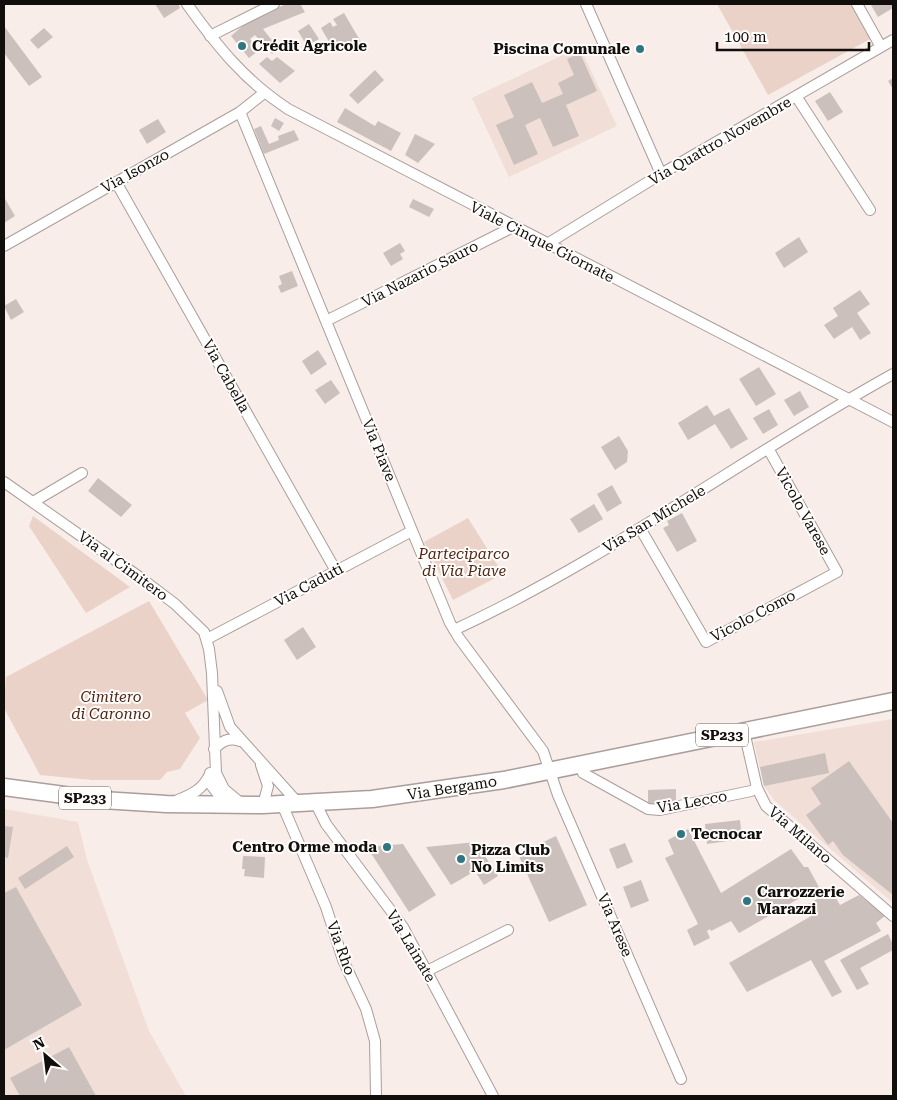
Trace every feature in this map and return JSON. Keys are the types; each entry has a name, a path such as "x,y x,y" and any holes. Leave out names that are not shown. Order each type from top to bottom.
{"main road":[{"name":"Via Bergamo","path":"4,787 102,800 166,804 316,804 424,793 551,770 893,700"}],"street":[{"name":"Viale Cinque Giornate","path":"187,4 210,36 242,73 264,93 314,124 893,422"},
{"path":"210,36 274,4"},
{"path":"586,4 661,174"},
{"path":"857,4 881,47"},
{"name":"Via Quattro Novembre","path":"547,244 661,174 893,40"},
{"name":"Via Isonzo","path":"4,246 240,112 264,93"},
{"path":"796,96 870,210"},
{"name":"Via Piave","path":"240,112 454,630 543,751 551,770"},
{"name":"Via Cabella","path":"116,182 336,571"},
{"name":"Via Nazario Sauro","path":"326,321 513,227"},
{"name":"Via San Michele","path":"454,630 538,586 640,528 893,374"},
{"name":"Vicolo Varese","path":"769,450 837,572"},
{"path":"33,502 82,473"},
{"name":"Via al Cimitero","path":"4,482 170,601 197,624 207,639 212,673"},
{"name":"Vicolo Como","path":"640,528 706,642 837,572"},
{"name":"Via Caduti","path":"207,639 412,531"},
{"path":"212,673 224,715 240,741 260,761 268,786 263,805"},
{"path":"212,673 216,773 224,789 246,805"},
{"name":"Via Milano","path":"744,731 757,788 766,806 893,916"},
{"path":"226,805 209,782 214,755 222,742 232,738 240,741"},
{"name":"Via Rho","path":"260,761 290,804 343,960 366,1009 375,1041 376,1096"},
{"name":"Via Lecco","path":"580,764 583,773 648,809 669,808 752,791 757,788"},
{"name":"Via Arese","path":"551,770 563,805 681,1079"},
{"path":"166,804 192,795 204,786 210,774"},
{"name":"Via Lainate","path":"316,804 326,824 403,928 493,1096"},
{"path":"427,971 508,930"}],"shaded area":[{"path":"580,47 617,126 509,177 472,98"},
{"path":"893,719 893,903 775,801 764,786 754,742"},
{"path":"4,809 78,822 87,860 149,1031 186,1096 4,1096"}],"green space":[{"path":"717,4 853,4 872,38 768,95"},
{"path":"33,516 130,587 86,613 29,526"},
{"name":"Parteciparco di Via Piave","path":"468,518 503,574 453,600 424,542"},
{"name":"Cimitero di Caronno","path":"149,601 208,700 185,713 200,738 180,769 167,772 160,780 92,780 40,775 4,708 6,677"}],"building":[{"path":"155,4 178,4 180,8 164,18"},
{"path":"286,4 300,4 305,12 263,29 279,49 272,54 255,35 250,39 259,50 249,58 231,36 246,23"},
{"path":"893,4 893,8 878,17 871,5"},
{"path":"344,13 361,42 345,52 342,48 335,52 321,28 330,22 333,27 337,25 333,19"},
{"path":"309,24 319,39 307,46 298,31"},
{"path":"4,26 42,77 29,86 4,53"},
{"path":"44,28 53,37 38,49 30,40"},
{"path":"580,53 597,91 566,105 579,136 553,147 540,118 525,125 538,154 514,165 496,125 514,117 504,95 532,82 542,103 563,94 558,83 574,75 567,59"},
{"path":"267,57 272,61 277,57 295,71 280,83 259,64"},
{"path":"375,70 384,80 358,104 349,95"},
{"path":"893,78 893,89 888,81"},
{"path":"830,92 843,112 828,121 815,101"},
{"path":"345,108 375,126 378,121 401,133 391,151 337,122"},
{"path":"275,118 284,123 279,131 271,126"},
{"path":"158,119 166,132 147,144 139,130"},
{"path":"261,126 269,144 279,140 278,136 294,130 299,140 264,154 254,129"},
{"path":"415,134 435,144 418,163 405,155"},
{"path":"4,197 15,216 4,223"},
{"path":"413,199 434,209 429,217 409,207"},
{"path":"799,237 808,252 784,268 775,253"},
{"path":"400,243 405,251 400,254 403,259 391,266 383,253"},
{"path":"292,271 298,286 281,293 278,286 282,284 279,276"},
{"path":"860,290 870,304 857,313 871,333 860,340 852,327 834,339 824,325 838,316 833,308"},
{"path":"16,299 24,312 11,320 4,306"},
{"path":"318,350 327,364 311,375 302,361"},
{"path":"759,367 776,394 756,406 739,379"},
{"path":"331,380 340,393 325,404 315,390"},
{"path":"800,391 809,407 794,416 784,400"},
{"path":"707,405 714,416 729,408 748,439 731,449 715,424 688,440 678,423"},
{"path":"769,409 778,425 763,434 753,418"},
{"path":"619,436 628,451 627,462 615,470 601,447"},
{"path":"98,478 132,505 121,517 88,491"},
{"path":"612,485 622,503 607,512 597,494"},
{"path":"594,504 603,519 579,533 570,519"},
{"path":"682,513 697,541 677,552 663,528 669,525 667,521"},
{"path":"303,627 316,647 297,660 284,640"},
{"path":"825,753 829,773 764,786 760,767"},
{"path":"849,761 893,823 893,895 843,855 833,841 828,845 806,815 821,804 811,788"},
{"path":"676,789 676,801 648,805 648,790"},
{"path":"740,820 742,839 707,844 705,824"},
{"path":"4,826 13,827 8,858 4,857"},
{"path":"688,829 721,893 791,849 804,867 808,867 819,887 739,933 731,921 711,931 710,929 707,931 710,938 694,946 687,930 698,924 665,858 674,854 668,840"},
{"path":"556,836 587,905 549,922 518,854"},
{"name":"Pizza Club No Limits","path":"476,842 498,876 484,885 475,871 451,885 426,847"},
{"path":"625,843 633,862 617,869 609,849"},
{"path":"403,844 436,895 409,912 367,847"},
{"path":"67,846 74,857 25,889 18,878"},
{"path":"243,856 265,857 264,878 244,876 245,869 242,869"},
{"path":"641,880 649,901 631,908 623,887"},
{"path":"16,887 82,1005 4,1050 4,893"},
{"path":"832,891 840,905 859,895 885,916 876,923 881,931 824,961 842,992 832,997 811,960 747,992 729,963 813,915 808,904"},
{"path":"888,934 893,944 893,950 860,968 869,984 857,990 840,960"},
{"path":"69,1047 96,1096 20,1096 10,1078"}],"place":[{"name":"Crédit Agricole","path":"242,46"},
{"name":"Piscina Comunale","path":"640,49"},
{"name":"Tecnocar","path":"681,834"},
{"name":"Centro Orme moda","path":"387,847"},
{"name":"Pizza Club No Limits","path":"461,859"},
{"name":"Carrozzerie Marazzi","path":"747,901"}]}
